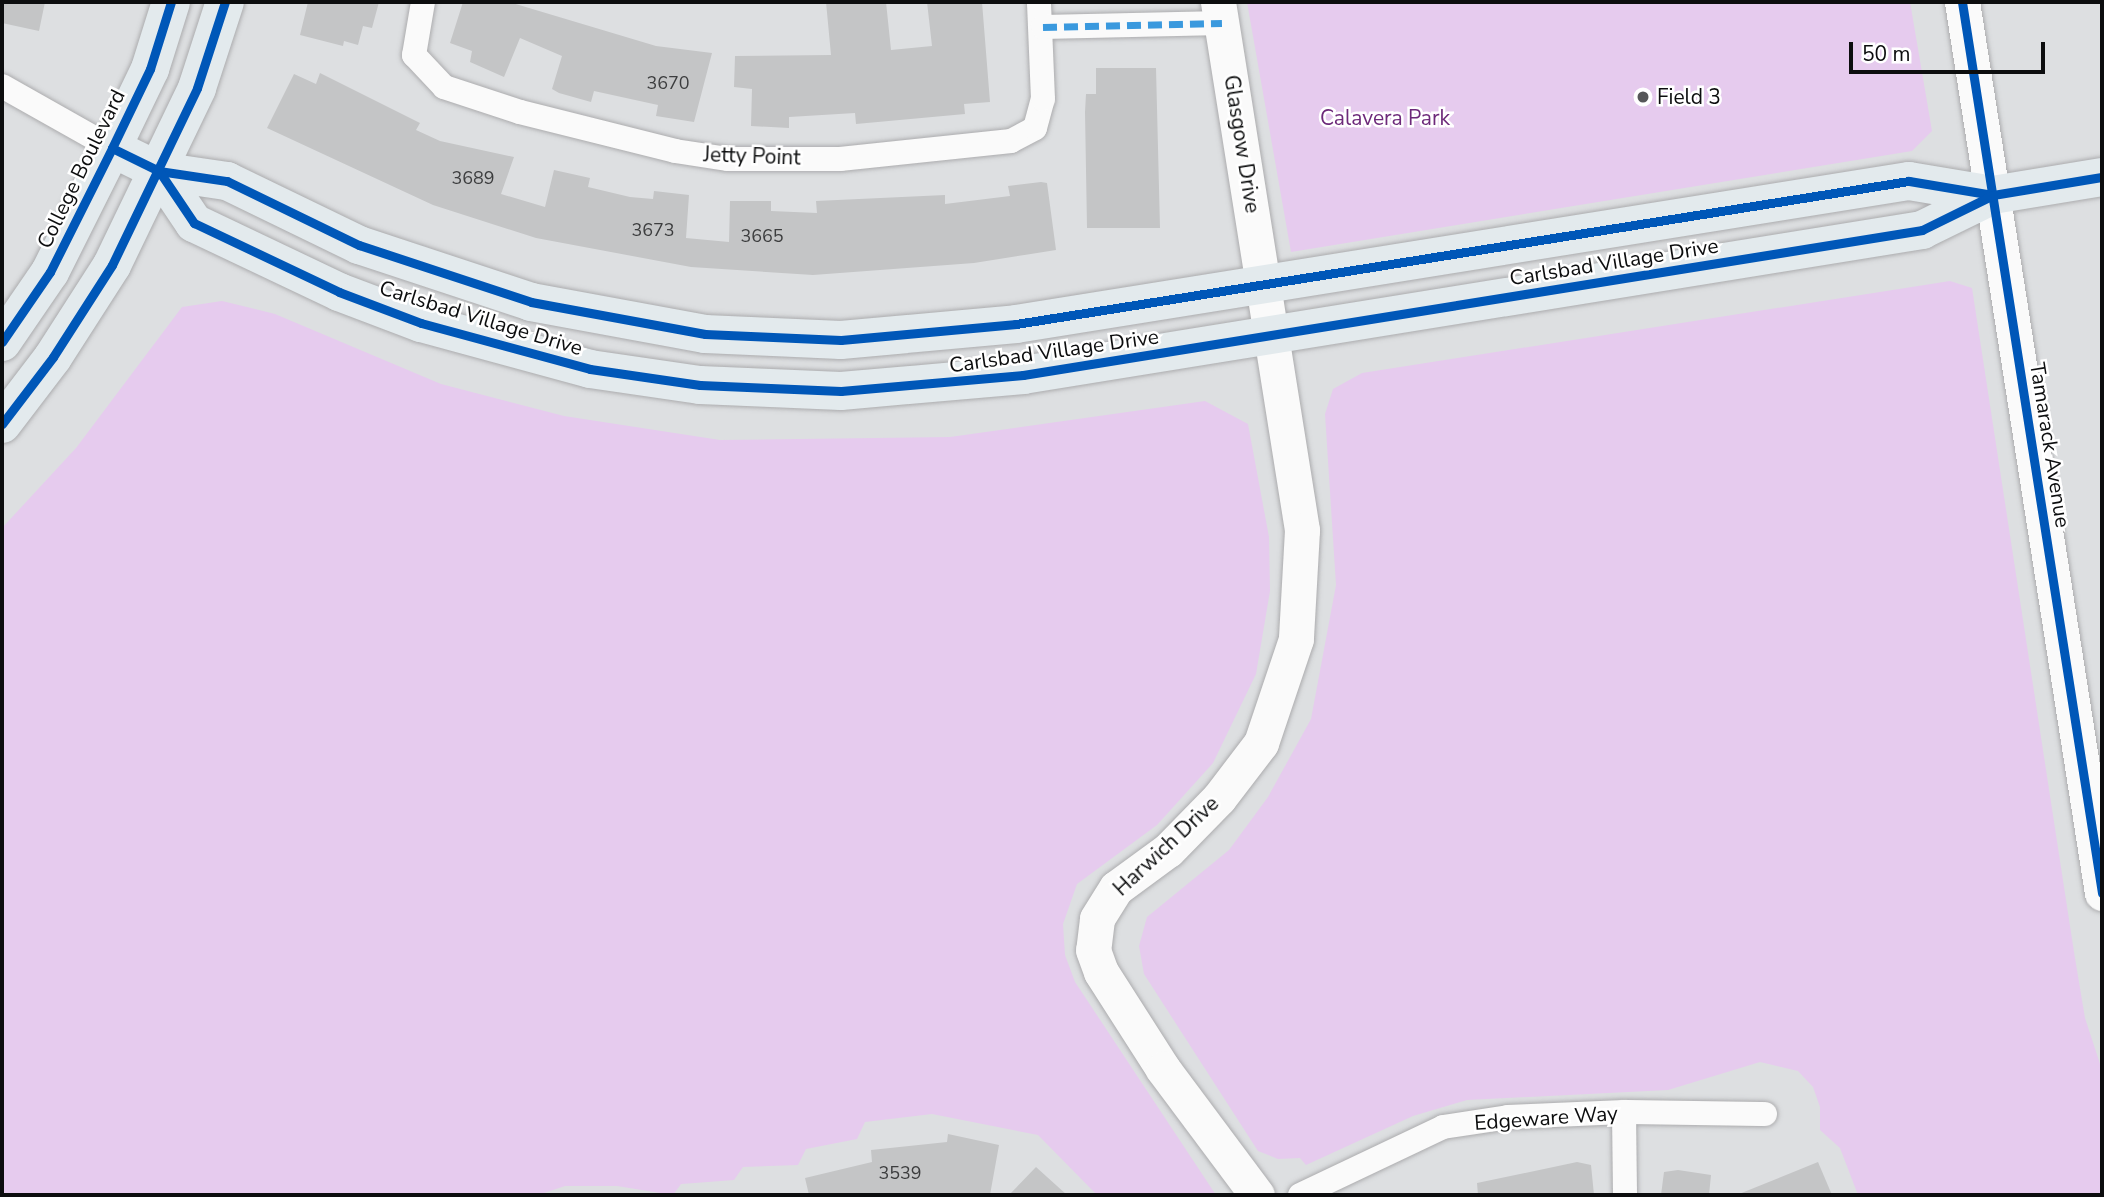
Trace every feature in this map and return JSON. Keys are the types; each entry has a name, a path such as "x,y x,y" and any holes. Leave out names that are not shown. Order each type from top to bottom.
{"main road":[{"name":"College Boulevard","path":"2,342 50,272 112,148 150,69 171,2"},
{"path":"2,425 53,357 112,265 197,88 225,2"},
{"name":"Carlsbad Village Drive","path":"112,148 159,171 226,181 359,245 449,278 600,319 705,334 915,337 1265,286 1909,181 1993,195"},
{"name":"Carlsbad Village Drive","path":"159,171 194,223 339,292 433,327 604,371 700,385 914,388 1272,337 1922,230 1993,195 2102,177"}],"street":[{"name":"Jetty Point","path":"424,2 414,55 444,87 520,112 675,151 728,159 840,159 1011,141 1035,128 1043,99 1043,27 1039,2"},
{"name":"Tamarack Avenue","path":"1962,2 2102,893"},
{"path":"1043,27 1220,12"},
{"name":"Glasgow Drive","path":"1220,12 1272,337"},
{"path":"2,86 112,148"},
{"name":"Harwich Drive","path":"1257,1195 1163,1069 1101,972 1093,950 1097,919 1116,888 1168,850 1219,798 1261,743 1282,695 1296,639 1302,530 1272,337"},
{"path":"1624,1112 1625,1195"},
{"name":"Edgeware Way","path":"1300,1195 1443,1127 1508,1116 1624,1112 1765,1114"}],"green space":[{"name":"Calavera Park","path":"1247,2 1910,2 1932,131 1912,151 1291,252"},
{"path":"1950,281 1972,288 2074,952 2085,1018 2102,1070 2102,1195 1858,1195 1840,1148 1820,1130 1820,1107 1813,1087 1798,1071 1760,1062 1668,1090 1467,1100 1413,1116 1306,1165 1300,1158 1278,1159 1258,1151 1144,974 1139,946 1147,917 1229,850 1268,797 1311,719 1336,585 1325,414 1333,389 1362,373"},
{"path":"222,301 275,314 441,384 564,416 720,440 950,437 1205,401 1248,424 1269,537 1270,591 1256,674 1213,763 1157,825 1077,884 1063,924 1065,955 1075,982 1216,1195 1097,1195 1038,1135 932,1114 865,1122 857,1139 806,1149 798,1165 743,1167 734,1180 681,1184 673,1195 617,1186 565,1186 538,1195 2,1195 2,528 76,448 182,307"}],"building":[{"path":"2,2 45,2 39,31 2,23"},
{"path":"308,2 379,2 372,28 363,26 358,45 344,41 343,46 300,35"},
{"path":"463,2 509,2 656,46 712,53 694,122 656,116 658,105 594,91 591,102 559,93 552,89 562,56 520,38 504,77 470,62 472,51 450,43"},
{"path":"826,2 886,2 891,50 932,46 927,2 982,2 990,102 964,104 965,114 856,124 855,113 789,117 789,128 751,126 752,89 734,87 735,56 831,55"},
{"path":"1096,68 1156,68 1160,228 1087,228 1086,94 1096,94"},
{"path":"320,73 420,123 416,130 440,141 514,157 501,194 545,207 554,170 590,178 588,187 630,197 653,199 654,191 689,195 686,238 729,242 730,201 771,201 771,211 817,213 816,201 945,195 945,204 1010,196 1008,186 1041,182 1047,183 1056,250 974,263 813,275 691,267 536,238 433,205 267,128 294,74 316,84"},
{"path":"948,1134 999,1145 990,1195 809,1195 805,1178 872,1162 871,1150 947,1142"},
{"path":"1577,1162 1591,1165 1594,1195 1478,1195 1477,1183"},
{"path":"1818,1162 1832,1195 1739,1195 1739,1194"},
{"path":"1036,1167 1067,1195 1009,1195"},
{"path":"1678,1170 1711,1175 1709,1195 1661,1195 1664,1172"}],"marked path":[{"path":"1043,27 1222,23"}],"cycle path":[{"path":"2,342 50,272 112,148 150,69 171,2"},
{"path":"2,424 53,357 112,265 197,88 225,2"},
{"path":"1962,2 2102,893"},
{"path":"112,148 159,171 227,181 359,245 531,302 705,334 841,340 1016,324 1909,181 1993,195"},
{"path":"159,171 194,223 339,292 421,323 590,369 700,385 841,391 1023,375 1922,230 1993,195 2102,177"}],"place":[{"name":"Field 3","path":"1643,97"}]}
